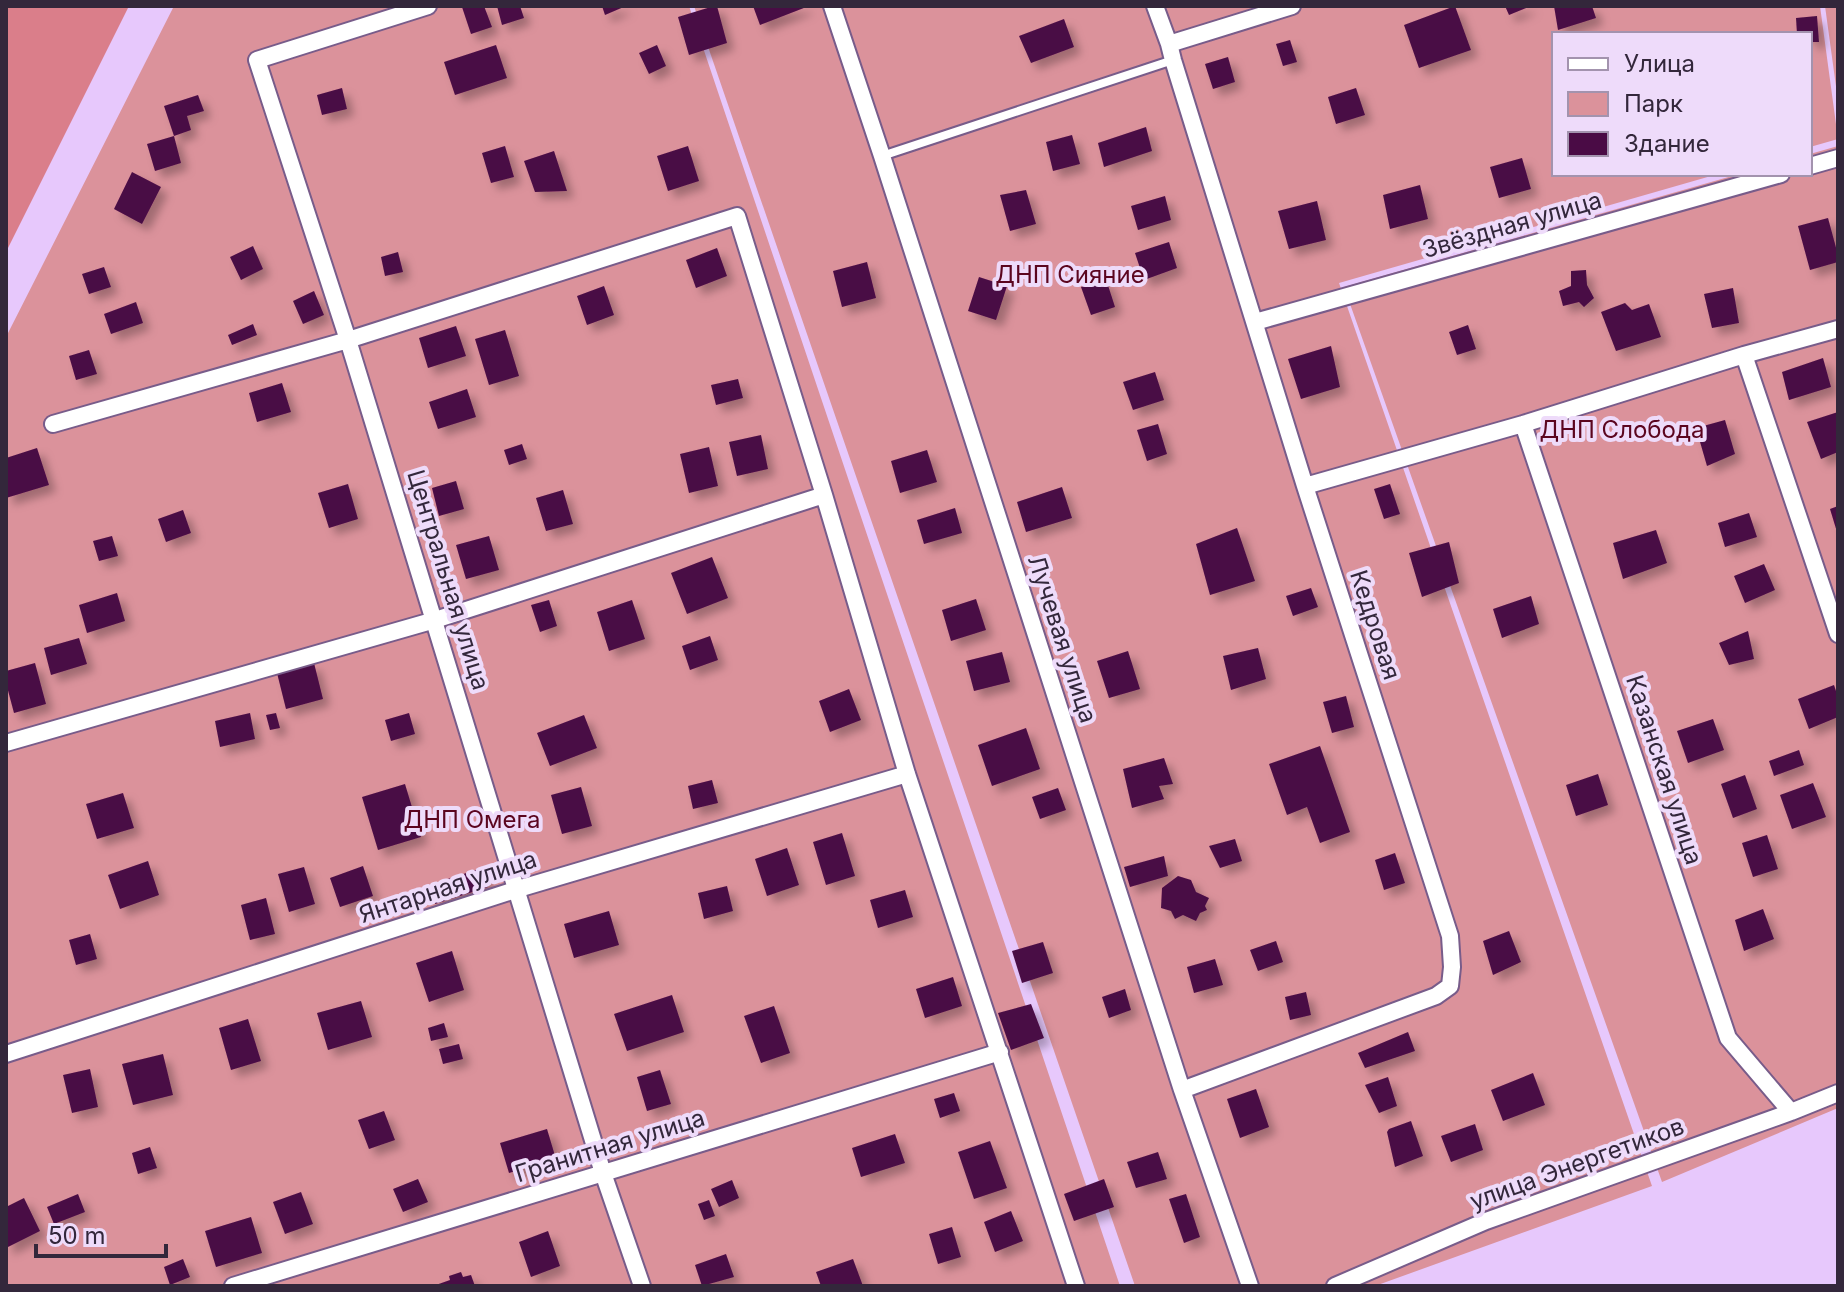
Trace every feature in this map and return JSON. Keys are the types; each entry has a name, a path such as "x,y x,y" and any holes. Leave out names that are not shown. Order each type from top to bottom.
{"street":[{"name":"Центральная улица","path":"428,6 257,60 348,340 603,1173 642,1286"},
{"name":"Лучевая улица","path":"832,6 1182,1090 1250,1286"},
{"name":"Кедровая","path":"1155,6 1450,936 1452,967 1450,986 1436,996 1182,1090"},
{"path":"1171,52 1292,6"},
{"path":"1812,165 1838,158"},
{"name":"Звёздная улица","path":"1255,322 1774,176"},
{"path":"53,424 348,340 737,216 907,774 1076,1286"},
{"path":"1305,486 1838,329"},
{"path":"1744,355 1838,634"},
{"name":"Казанская улица","path":"1523,424 1728,1038 1791,1112"},
{"path":"6,743 435,620 824,495"},
{"name":"Янтарная улица","path":"6,1054 518,889 907,774"},
{"name":"Гранитная улица","path":"233,1286 1000,1052"},
{"name":"улица Энергетиков","path":"1335,1286 1486,1221 1838,1093"}],"lane":[{"path":"882,156 1171,52"}],"green space":[{"name":"ДНП Омега","path":"174,6 689,6 1120,1286 6,1286 6,337"},
{"name":"ДНП Сияние","path":"694,6 1820,6 1838,139 1812,146 1812,32 1552,32 1552,176 1711,176 1339,283 1652,1186 1375,1286 1135,1286"},
{"path":"1825,6 1838,6 1838,101"},
{"name":"ДНП Слобода","path":"1838,146 1838,1108 1662,1182 1344,287 1732,176 1812,176 1812,153"}],"shaded area":[{"path":"6,6 129,6 6,252"}],"building":[{"path":"484,6 492,27 471,34 462,7"},
{"path":"497,6 520,6 524,18 502,25"},
{"path":"602,6 626,6 605,15"},
{"path":"717,6 727,43 689,55 678,17"},
{"path":"753,6 809,6 760,25"},
{"path":"1455,6 1471,50 1419,68 1404,25"},
{"path":"1505,6 1531,6 1509,15"},
{"path":"1554,6 1592,6 1596,18 1558,30"},
{"path":"1817,16 1819,42 1812,42 1812,32 1797,32 1796,18"},
{"path":"1064,19 1074,47 1031,63 1019,36"},
{"path":"1290,40 1297,62 1283,66 1276,44"},
{"path":"496,45 507,78 455,95 444,62"},
{"path":"657,45 666,66 649,74 639,53"},
{"path":"1228,57 1235,82 1213,89 1205,64"},
{"path":"342,88 347,109 322,115 317,95"},
{"path":"1356,88 1365,115 1336,124 1328,97"},
{"path":"198,95 204,111 187,116 191,130 174,136 164,106"},
{"path":"1146,127 1152,151 1104,167 1098,143"},
{"path":"1072,135 1080,164 1053,171 1046,142"},
{"path":"174,136 181,163 155,171 147,144"},
{"path":"505,146 514,177 491,183 482,153"},
{"path":"688,146 699,181 668,191 657,156"},
{"path":"554,151 567,191 535,192 524,161"},
{"path":"1522,158 1531,189 1499,198 1490,167"},
{"path":"132,172 161,187 142,224 114,209"},
{"path":"1420,185 1428,219 1390,229 1383,195"},
{"path":"1026,190 1036,224 1010,231 1000,195"},
{"path":"1165,196 1171,220 1138,230 1131,206"},
{"path":"1317,201 1326,240 1289,249 1278,211"},
{"path":"1828,218 1838,262 1810,270 1798,226"},
{"path":"1169,242 1177,268 1144,280 1135,253"},
{"path":"253,246 263,269 241,280 230,257"},
{"path":"717,248 727,276 696,288 686,260"},
{"path":"398,252 403,272 385,276 381,257"},
{"path":"867,262 876,298 842,307 833,271"},
{"path":"104,267 111,287 89,294 82,274"},
{"path":"1586,270 1587,285 1594,298 1584,307 1579,302 1563,306 1559,291 1571,286 1571,271"},
{"path":"979,277 1007,286 996,320 968,311"},
{"path":"1106,279 1115,307 1091,315 1081,287"},
{"path":"604,286 614,315 587,325 577,296"},
{"path":"1733,288 1739,323 1712,328 1704,294"},
{"path":"314,291 324,315 303,324 293,301"},
{"path":"136,302 143,323 111,334 104,314"},
{"path":"1625,303 1632,310 1649,304 1661,337 1616,351 1601,312"},
{"path":"253,324 257,335 232,345 228,335"},
{"path":"1468,325 1476,349 1457,355 1449,332"},
{"path":"456,326 466,356 428,368 419,338"},
{"path":"505,330 519,376 489,385 475,339"},
{"path":"1331,346 1340,387 1301,399 1288,359"},
{"path":"89,350 97,374 76,380 69,356"},
{"path":"1823,358 1831,387 1789,400 1782,372"},
{"path":"1155,372 1164,400 1133,410 1123,382"},
{"path":"738,379 743,398 716,405 711,385"},
{"path":"282,383 291,412 257,422 249,393"},
{"path":"467,389 476,417 438,429 429,402"},
{"path":"1838,412 1838,452 1821,459 1807,422"},
{"path":"1725,420 1735,454 1707,466 1696,428"},
{"path":"1158,424 1167,454 1147,461 1137,430"},
{"path":"761,435 768,469 737,476 729,442"},
{"path":"522,444 527,459 509,465 504,450"},
{"path":"709,447 718,486 689,493 680,454"},
{"path":"37,448 49,485 6,498 6,458"},
{"path":"927,450 937,482 900,493 891,461"},
{"path":"456,481 464,509 439,516 432,488"},
{"path":"348,484 358,519 329,528 318,493"},
{"path":"1390,484 1400,514 1384,519 1374,489"},
{"path":"1062,487 1072,518 1026,532 1017,502"},
{"path":"563,490 573,524 546,531 536,498"},
{"path":"1838,506 1838,532 1837,532 1830,509"},
{"path":"955,508 962,533 924,544 917,520"},
{"path":"183,510 191,533 166,542 158,519"},
{"path":"1749,513 1757,537 1725,547 1718,523"},
{"path":"1237,528 1255,581 1210,595 1196,544"},
{"path":"1656,530 1667,563 1623,579 1613,543"},
{"path":"112,536 118,556 99,561 93,541"},
{"path":"489,536 499,570 466,579 456,545"},
{"path":"1449,542 1459,583 1422,597 1409,553"},
{"path":"712,557 728,598 687,614 671,573"},
{"path":"1764,564 1775,590 1745,603 1734,576"},
{"path":"1311,588 1318,607 1293,616 1286,596"},
{"path":"117,593 125,621 87,633 79,605"},
{"path":"1531,596 1539,624 1502,638 1493,609"},
{"path":"976,599 986,630 951,641 942,610"},
{"path":"549,600 557,626 540,632 531,605"},
{"path":"632,600 645,639 609,651 597,612"},
{"path":"1748,631 1754,659 1729,665 1719,643"},
{"path":"710,636 718,660 690,670 682,646"},
{"path":"79,638 87,664 51,675 44,648"},
{"path":"1258,648 1266,679 1231,690 1223,656"},
{"path":"1128,651 1140,689 1109,698 1097,661"},
{"path":"1002,652 1010,682 974,691 966,661"},
{"path":"35,663 46,704 14,713 6,671"},
{"path":"314,663 323,699 286,709 277,673"},
{"path":"1834,685 1838,697 1838,717 1809,729 1798,699"},
{"path":"849,689 861,720 830,732 819,701"},
{"path":"1346,696 1354,727 1332,733 1323,702"},
{"path":"250,713 255,739 220,747 215,721"},
{"path":"276,713 280,728 270,730 266,715"},
{"path":"409,713 415,734 391,741 385,720"},
{"path":"584,715 597,748 550,766 537,733"},
{"path":"1713,719 1724,750 1688,763 1677,731"},
{"path":"1026,728 1040,769 992,786 978,745"},
{"path":"1320,746 1350,832 1320,843 1307,807 1287,815 1269,764"},
{"path":"1799,750 1804,765 1774,776 1769,761"},
{"path":"1164,758 1173,784 1159,786 1164,799 1132,808 1123,769"},
{"path":"1598,774 1608,805 1576,816 1566,785"},
{"path":"1745,775 1757,809 1733,818 1721,784"},
{"path":"712,780 718,803 693,809 688,786"},
{"path":"1813,783 1826,817 1792,829 1780,795"},
{"path":"405,784 421,837 378,850 362,797"},
{"path":"581,787 592,826 562,834 551,795"},
{"path":"1058,788 1066,810 1040,819 1032,797"},
{"path":"123,793 134,828 97,839 86,804"},
{"path":"842,833 855,876 826,885 813,842"},
{"path":"1767,835 1778,869 1753,877 1742,843"},
{"path":"1235,839 1242,861 1220,868 1209,846"},
{"path":"787,848 799,885 767,896 755,859"},
{"path":"1395,853 1405,883 1384,890 1375,860"},
{"path":"1164,856 1168,876 1130,887 1124,867"},
{"path":"148,861 159,895 120,909 108,875"},
{"path":"363,866 373,896 340,907 330,878"},
{"path":"304,867 315,904 289,912 278,874"},
{"path":"482,868 488,887 435,904 429,885"},
{"path":"1178,876 1191,880 1196,892 1209,898 1205,906 1207,910 1200,913 1196,921 1183,915 1175,919 1171,911 1161,908 1162,888"},
{"path":"727,886 733,911 704,919 698,893"},
{"path":"905,890 913,917 878,928 870,900"},
{"path":"266,898 275,934 250,940 241,905"},
{"path":"1763,909 1774,939 1744,951 1735,920"},
{"path":"609,911 619,945 574,958 564,924"},
{"path":"1509,931 1521,962 1493,975 1483,941"},
{"path":"90,934 97,959 76,965 69,940"},
{"path":"1276,941 1283,962 1258,971 1250,950"},
{"path":"1043,942 1053,973 1022,983 1012,951"},
{"path":"452,951 464,990 429,1002 416,963"},
{"path":"1215,959 1223,985 1194,993 1187,967"},
{"path":"953,977 962,1006 925,1018 916,989"},
{"path":"1125,989 1131,1010 1109,1018 1102,997"},
{"path":"1306,992 1311,1015 1290,1020 1285,997"},
{"path":"672,995 684,1032 627,1051 614,1014"},
{"path":"361,1001 372,1037 328,1050 317,1013"},
{"path":"1031,1004 1044,1038 1011,1050 998,1013"},
{"path":"774,1006 790,1053 761,1063 744,1016"},
{"path":"248,1019 261,1061 231,1070 219,1028"},
{"path":"444,1023 448,1037 431,1041 428,1028"},
{"path":"1408,1032 1415,1051 1365,1068 1358,1053"},
{"path":"459,1044 463,1059 443,1064 439,1049"},
{"path":"163,1054 173,1095 133,1105 122,1064"},
{"path":"90,1069 98,1107 72,1113 63,1075"},
{"path":"660,1070 671,1104 647,1111 637,1077"},
{"path":"1533,1073 1545,1105 1503,1121 1491,1090"},
{"path":"1388,1077 1397,1106 1379,1113 1365,1085"},
{"path":"1256,1089 1269,1127 1240,1138 1227,1099"},
{"path":"954,1093 960,1111 940,1118 934,1099"},
{"path":"384,1111 395,1140 369,1149 358,1120"},
{"path":"1411,1121 1423,1156 1395,1167 1387,1132"},
{"path":"1475,1124 1483,1150 1451,1162 1441,1136"},
{"path":"547,1129 556,1159 509,1173 500,1143"},
{"path":"895,1134 905,1163 861,1177 852,1148"},
{"path":"990,1141 1007,1188 974,1199 958,1152"},
{"path":"150,1147 157,1168 138,1174 132,1153"},
{"path":"1158,1152 1167,1179 1136,1188 1127,1162"},
{"path":"418,1179 428,1202 403,1212 393,1189"},
{"path":"1104,1179 1114,1207 1074,1221 1064,1194"},
{"path":"732,1180 739,1198 719,1207 711,1189"},
{"path":"301,1192 313,1224 285,1234 273,1202"},
{"path":"78,1194 85,1212 54,1224 47,1207"},
{"path":"1186,1194 1200,1237 1184,1243 1169,1199"},
{"path":"24,1198 40,1231 6,1248 6,1207"},
{"path":"709,1200 715,1216 704,1220 698,1204"},
{"path":"1011,1211 1023,1241 995,1252 984,1222"},
{"path":"251,1217 262,1253 216,1267 205,1231"},
{"path":"952,1227 961,1257 938,1264 929,1234"},
{"path":"548,1231 560,1266 531,1277 519,1242"},
{"path":"726,1254 734,1277 702,1286 695,1265"},
{"path":"183,1259 190,1277 170,1285 164,1267"},
{"path":"853,1259 863,1286 821,1286 816,1272"},
{"path":"461,1272 463,1277 471,1275 475,1286 433,1286 450,1280 449,1276"}]}
